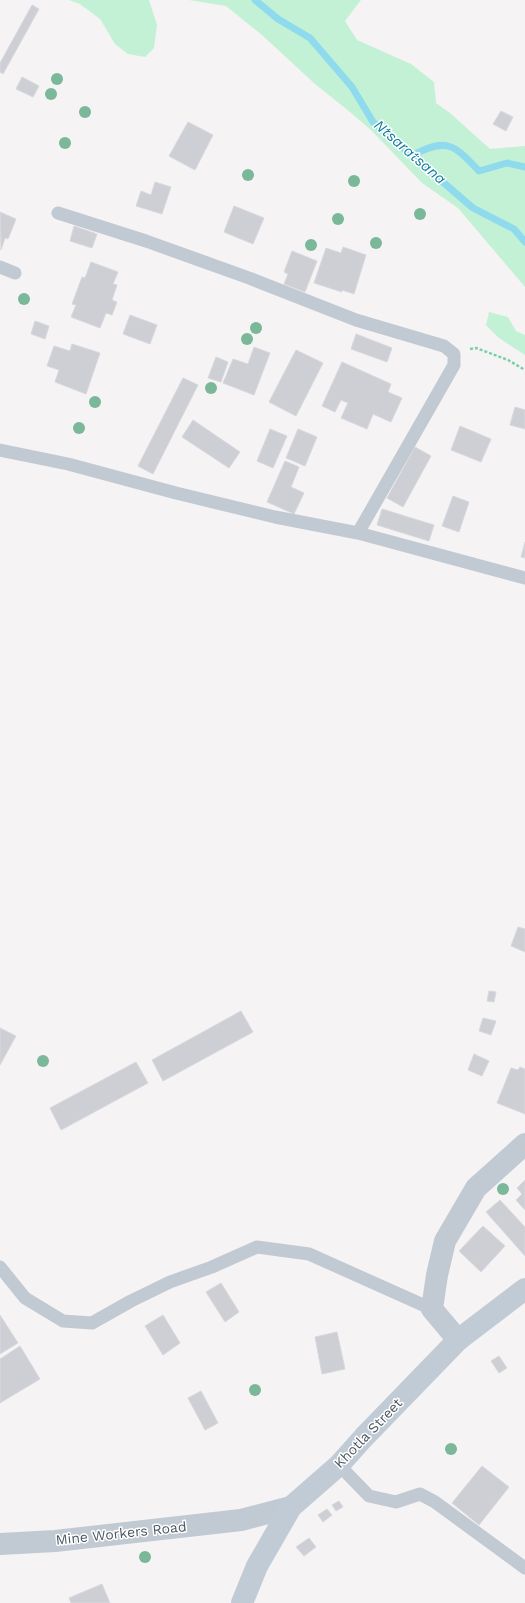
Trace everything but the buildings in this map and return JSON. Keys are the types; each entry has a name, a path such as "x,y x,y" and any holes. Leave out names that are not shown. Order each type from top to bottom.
{"street":[{"path":"458,1340 432,1309 437,1275 445,1241 476,1188 525,1144"},
{"name":"Khotla Street","path":"242,1603 257,1566 291,1508 339,1465 458,1340 525,1289"},
{"name":"Mine Workers Road","path":"0,1544 55,1541 241,1520 291,1508"}],"lane":[{"path":"58,213 146,241 249,278 356,320 444,346 454,354 454,365 358,533"},
{"path":"0,267 15,273"},
{"path":"0,450 68,464 176,493 276,517 358,533 525,578"},
{"path":"0,1267 25,1298 63,1321 92,1323 131,1301 164,1285 257,1248 309,1254 432,1309"},
{"path":"339,1465 369,1496 396,1502 420,1494 436,1502 525,1568"}],"path":[{"path":"454,354 476,348 508,360 525,370"}],"green space":[{"path":"69,0 149,0 157,25 154,48 145,57 128,54 115,44 100,19 80,4"},
{"path":"189,0 361,0 345,21 357,40 411,64 434,82 436,103 450,113 490,149 525,146 525,287 458,208 422,183 371,130 315,84 262,35 226,6"},
{"path":"489,312 508,317 516,331 525,335 525,355 499,338 486,325"}],"waterway":[{"name":"Ntsaratsana","path":"255,0 278,19 310,38 352,87 373,122 473,208 514,229 525,242"},
{"path":"413,155 425,149 443,145 450,146 463,155 479,171 507,163 525,167"}]}
